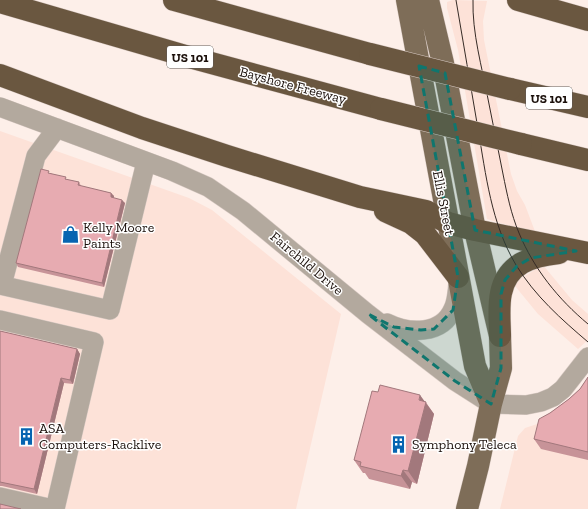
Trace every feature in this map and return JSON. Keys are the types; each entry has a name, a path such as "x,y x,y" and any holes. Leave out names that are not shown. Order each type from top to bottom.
{"highway":[{"name":"US 101","path":"174,0 370,54 588,107"},
{"path":"518,0 588,20"},
{"name":"Bayshore Freeway","path":"0,2 189,57 381,109 588,160"},
{"path":"0,75 149,130 360,197 426,212 448,223 475,230 582,252"},
{"path":"360,197 411,223 425,234 458,277"},
{"path":"500,336 501,294 505,280 517,266 542,254 582,252"}],"main road":[{"name":"Ellis Street","path":"407,0 475,366 491,404"},
{"name":"Ellis Street","path":"428,0 443,63 475,230 500,336 501,368 491,404 467,509"}],"street":[{"name":"Fairchild Drive","path":"1,111 57,128 208,187 238,207 368,314 455,381 491,404"},
{"path":"57,128 36,156 1,285 110,310 146,162"},
{"path":"368,314 394,326 407,330 434,328 446,320 453,310 457,297 458,277"},
{"path":"0,320 94,342 54,509 0,497"},
{"path":"491,404 526,405 541,402 553,397 564,389 588,357"}],"highlighted area":[{"path":"419,66 445,73 475,230 576,251 531,258 517,266 505,280 501,294 501,368 491,404 455,381 368,314 394,327 421,330 434,329 453,310 458,277"}],"shaded area":[{"path":"453,0 487,1 483,21 484,40 511,174 536,234 487,219 458,50 447,8 447,2"},
{"path":"0,131 189,198 212,210 341,314 296,509 0,509"},
{"path":"543,265 572,300 588,314 588,340 578,349 538,314 515,286 518,280"},
{"path":"588,388 588,509 500,509 518,436 525,428 546,421"}],"building":[{"name":"Kelly Moore Paints","path":"41,169 49,171 48,173 66,177 65,179 79,182 78,185 111,193 111,197 122,200 102,283 16,263"},
{"name":"ASA Computers-Racklive","path":"0,331 77,349 70,380 61,378 34,489 0,482"},
{"path":"588,377 588,452 534,439 539,419 569,399 580,389"},
{"name":"Symphony Teleca","path":"380,385 420,395 419,400 426,402 408,471 403,470 401,476 360,466 361,462 354,460 372,391 378,392"},
{"path":"0,504 21,509 0,509"}],"tram line":[{"path":"456,0 487,181 495,216 501,232 516,265 531,287 558,316 588,342"},
{"path":"473,0 474,25 478,50 506,189 516,226 532,259 548,283 557,294 588,324"}],"place":[{"name":"Kelly Moore Paints","path":"70,235"},
{"name":"ASA Computers-Racklive","path":"26,436"},
{"name":"Symphony Teleca","path":"399,444"}]}
